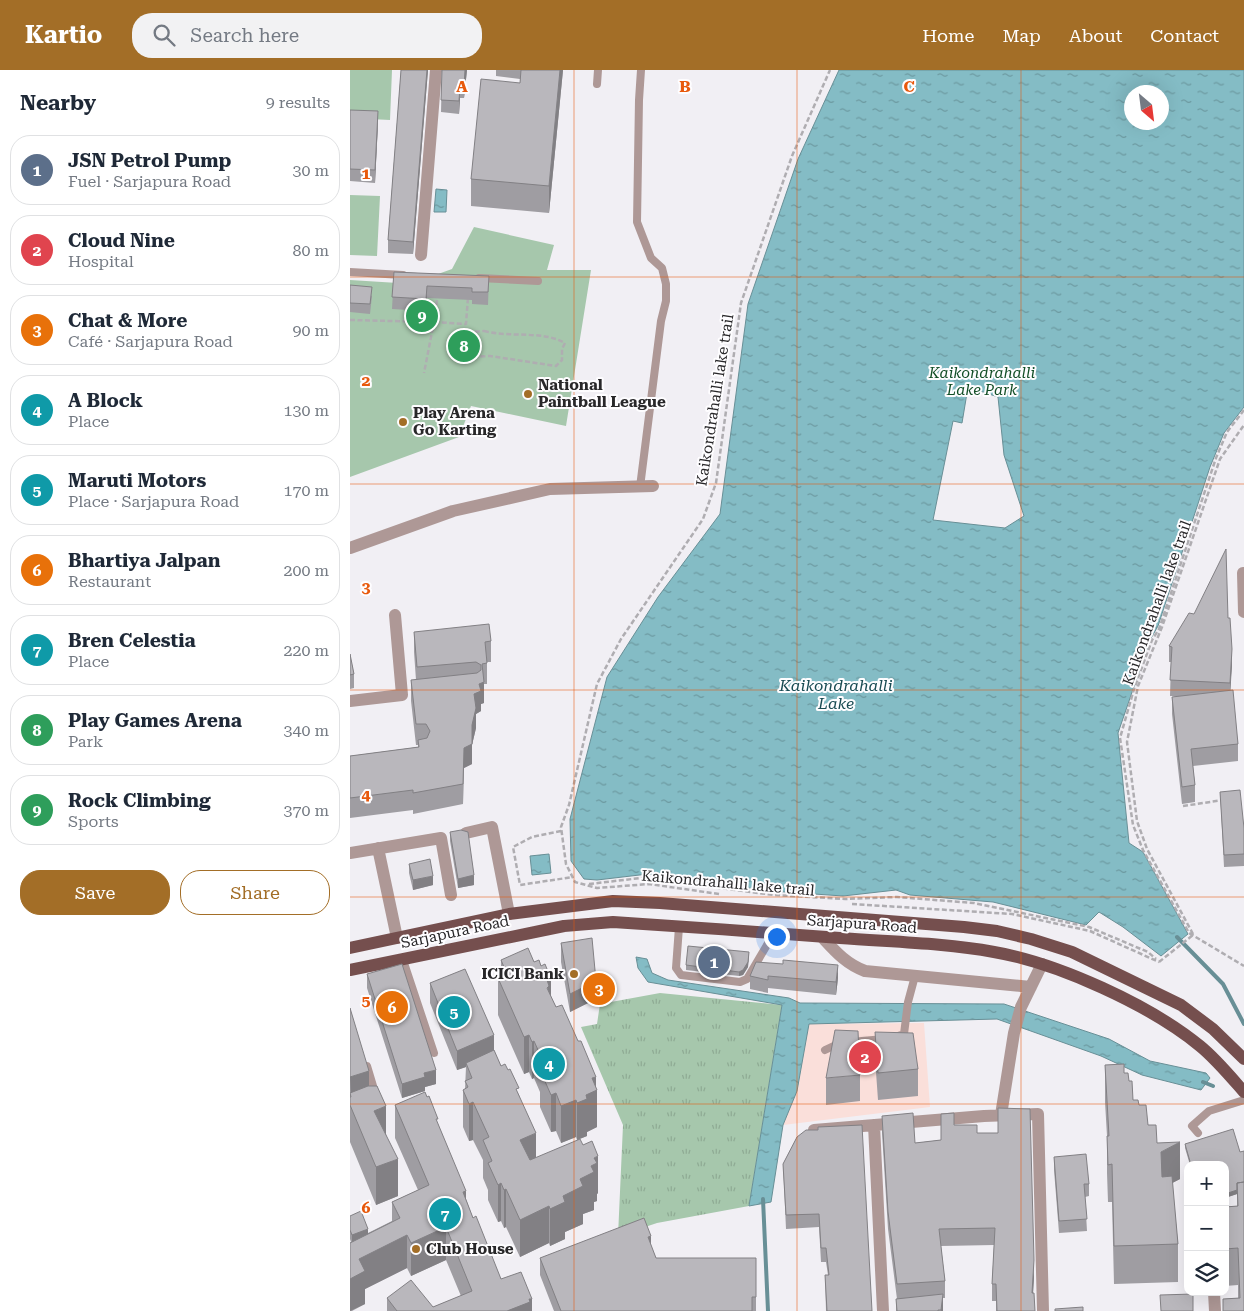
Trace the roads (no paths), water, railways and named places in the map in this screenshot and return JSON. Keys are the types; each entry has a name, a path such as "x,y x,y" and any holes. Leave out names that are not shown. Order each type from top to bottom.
{"main road":[{"name":"Sarjapura Road","path":"350,948 509,914 613,901 660,903 997,931 1072,952 1181,1005 1213,1029 1244,1059"},
{"name":"Sarjapura Road","path":"350,970 403,960 467,944 564,926 613,922 774,933 994,952 1042,964 1122,998 1166,1022 1217,1060 1244,1092"}],"street":[{"path":"420,255 436,70"},
{"path":"350,548 453,511 550,489 653,486"},
{"path":"1243,573 1244,612"},
{"path":"350,701 406,694 394,615"},
{"path":"466,833 492,827 509,914"},
{"path":"350,853 441,838 451,895"},
{"path":"378,848 397,938"},
{"path":"822,937 838,955 865,971 1031,987"},
{"path":"1000,1115 1014,1033 1021,1007 1042,964"},
{"path":"814,1130 1000,1115 1038,1114 1043,1311"},
{"path":"874,1125 887,1310"},
{"path":"1214,1296 1215,1311"}],"lane":[{"path":"597,84 598,70"},
{"path":"640,486 666,292 662,268 651,258 637,222 641,70"},
{"path":"350,272 409,275"},
{"path":"469,278 538,281"},
{"path":"679,927 676,968 678,973 681,975 740,982 747,979 774,933"},
{"path":"403,960 434,1053"},
{"path":"825,1050 840,1043 891,1038 904,1034 908,1002 916,976"},
{"path":"363,1056 378,1102 377,1106"},
{"path":"1198,1133 1192,1126 1209,1111 1244,1100"},
{"path":"1220,1296 1220,1311"}],"water":[{"name":"Kaikondrahalli Lake","path":"839,70 1244,70 1244,407 1224,433 1210,467 1158,626 1150,640 1118,733 1129,843 1143,852 1188,934 1161,956 1123,927 1099,912 1086,925 993,902 910,895 896,890 843,896 771,891 648,874 597,880 584,879 571,861 570,819 607,677 658,597 720,514 748,304 798,159","holes":["968,387 998,397 1004,455 1024,516 1005,528 933,520 953,421 962,423"]},
{"path":"436,189 447,190 446,212 434,212"},
{"path":"549,854 551,873 532,875 530,856"},
{"path":"636,957 647,959 652,973 668,980 789,998 800,1003 1004,1004 1109,1039 1150,1061 1206,1073 1210,1078 1201,1090 1142,1075 1101,1056 997,1019 809,1024 797,1091 783,1125 771,1202 749,1206 782,1005 648,982 638,968"}],"waterway":[{"path":"1177,937 1223,984 1244,1024"},
{"path":"1203,1082 1213,1086"},
{"path":"763,1199 768,1311"}],"place":[{"name":"Rock Climbing","path":"422,316"},
{"name":"Play Games Arena","path":"464,346"},
{"name":"National Paintball League","path":"528,394"},
{"name":"Play Arena Go Karting","path":"403,422"},
{"name":"JSN Petrol Pump","path":"714,962"},
{"name":"ICICI Bank","path":"574,974"},
{"name":"Chat & More","path":"599,989"},
{"name":"Bhartiya Jalpan","path":"392,1007"},
{"name":"Maruti Motors","path":"454,1012"},
{"name":"Cloud Nine","path":"865,1057"},
{"name":"A Block","path":"549,1064"},
{"name":"Bren Celestia","path":"445,1214"},
{"name":"Club House","path":"416,1249"}],"park label":[{"name":"Kaikondrahalli Lake Park","path":"982,382"}]}
